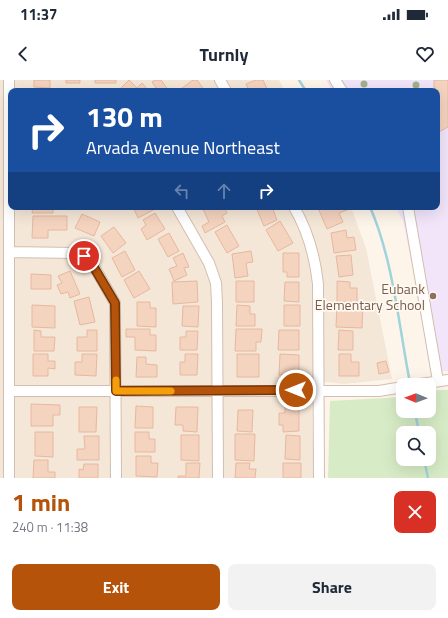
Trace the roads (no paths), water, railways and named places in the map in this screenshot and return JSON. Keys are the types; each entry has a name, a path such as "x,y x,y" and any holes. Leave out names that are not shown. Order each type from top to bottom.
{"street":[{"path":"9,210 9,478"},
{"path":"179,210 209,263 216,283 218,478"},
{"path":"295,210 309,238 316,262 318,284 319,478"},
{"path":"409,210 443,381"},
{"path":"9,252 75,253 84,256 92,264 115,303 116,478"},
{"path":"9,391 379,391 396,389"}],"waterway":[{"path":"299,80 304,88"},
{"path":"371,210 378,227 390,271 409,378"},
{"path":"416,418 418,426"},
{"path":"425,466 428,478"}],"place":[{"name":"Eubank Elementary School","path":"433,296"}]}
